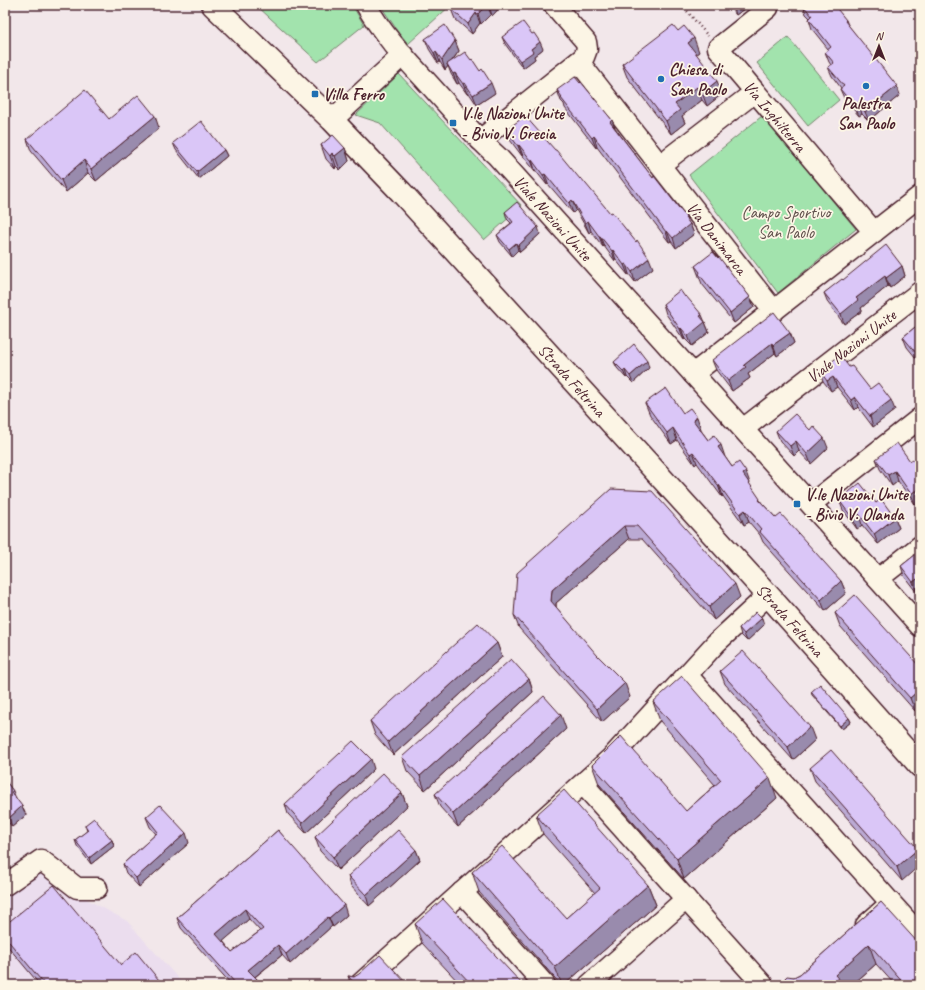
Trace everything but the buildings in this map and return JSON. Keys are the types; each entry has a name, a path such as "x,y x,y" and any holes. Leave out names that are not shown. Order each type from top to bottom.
{"main road":[{"name":"Strada Feltrina","path":"214,5 332,120 401,192 768,595 920,766"}],"street":[{"name":"Viale Nazioni Unite","path":"366,5 385,34 403,55 480,140 497,156 920,626"},
{"path":"480,140 584,57 587,50 586,42 554,5"},
{"path":"718,48 768,8"},
{"name":"Via Inghilterra","path":"718,48 874,232"},
{"path":"332,120 403,55"},
{"name":"Via Danimarca","path":"579,62 772,312"},
{"path":"660,166 755,92"},
{"path":"693,374 920,196"},
{"name":"Viale Nazioni Unite","path":"743,429 920,292"},
{"path":"810,504 920,418"},
{"path":"878,580 920,546"},
{"path":"359,985 611,758 716,643 768,595"},
{"path":"687,675 920,935"},
{"path":"583,784 763,985"},
{"path":"5,885 41,860 77,888 97,888"},
{"path":"462,892 545,985"},
{"path":"589,985 686,899"},
{"path":"851,939 891,903"}],"path":[{"path":"682,5 718,48"}],"shaded area":[{"path":"29,868 127,921 184,985 5,985 5,882"}],"green space":[{"path":"352,5 364,25 318,62 257,6"},
{"path":"380,5 451,5 408,44"},
{"path":"788,37 839,100 808,126 757,63"},
{"path":"399,74 522,206 484,240 380,123 356,115"},
{"name":"Campo Sportivo San Paolo","path":"762,116 856,229 778,293 689,175"}],"place":[{"name":"Chiesa di San Paolo","path":"661,79"},
{"name":"Palestra San Paolo","path":"866,86"},
{"name":"Villa Ferro","path":"315,94"},
{"name":"V.le Nazioni Unite - Bivio V. Grecia","path":"453,123"},
{"name":"V.le Nazioni Unite - Bivio V. Olanda","path":"797,504"}]}
